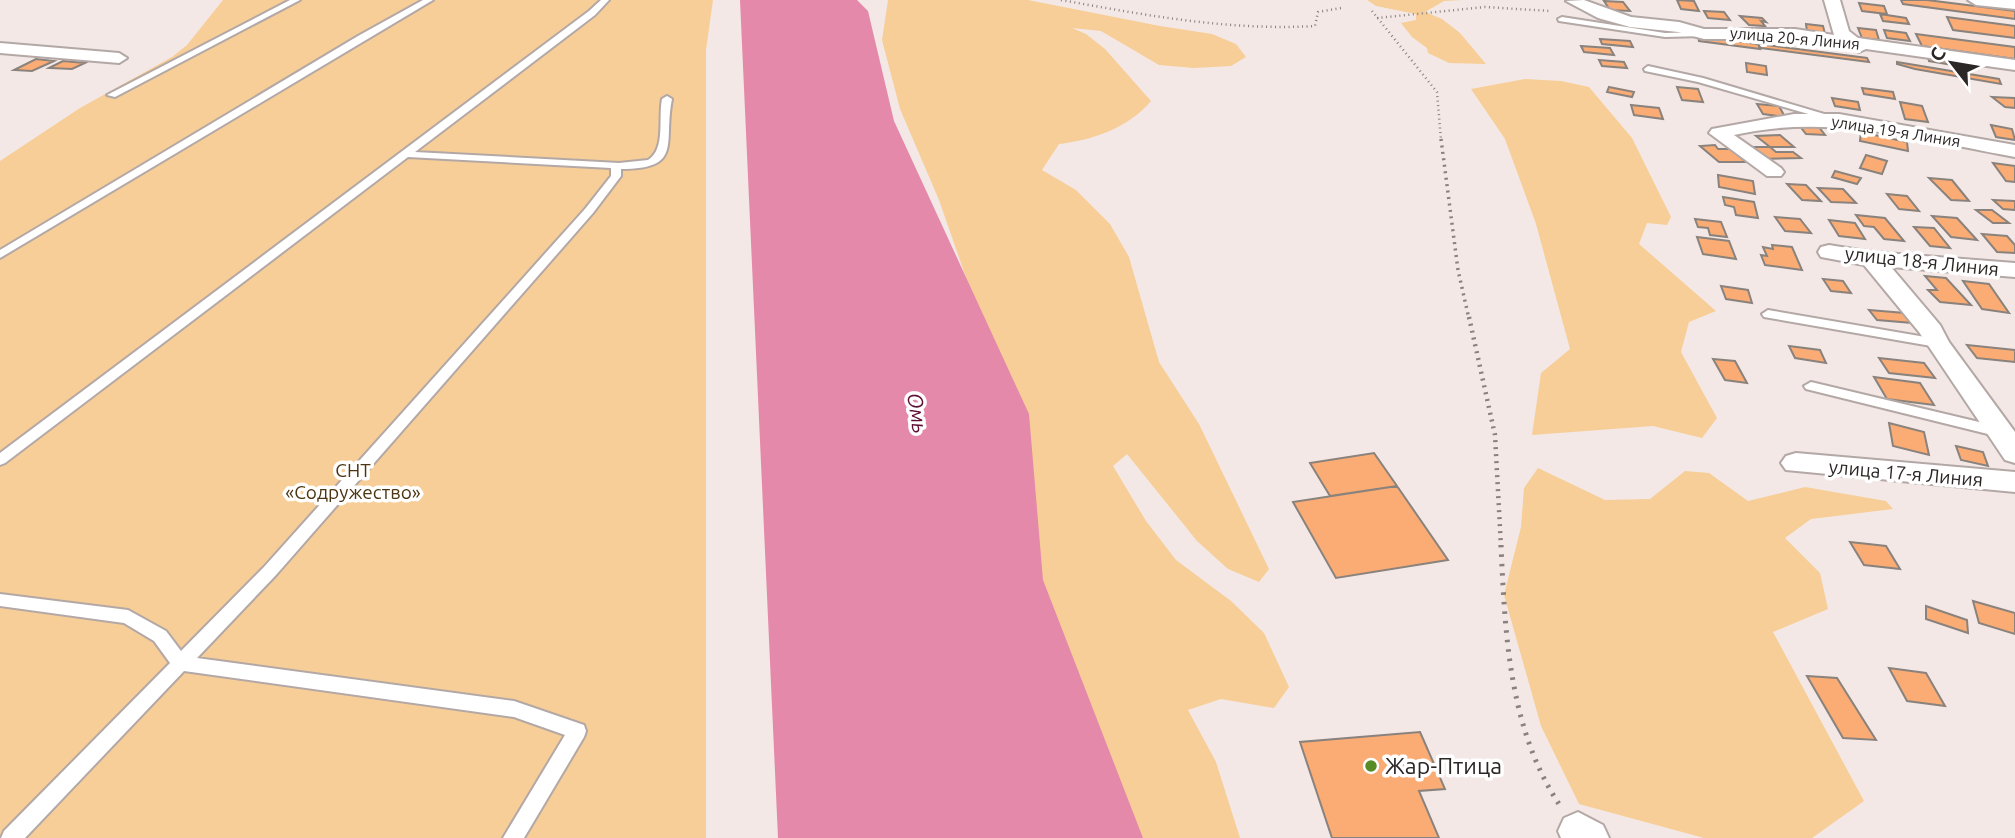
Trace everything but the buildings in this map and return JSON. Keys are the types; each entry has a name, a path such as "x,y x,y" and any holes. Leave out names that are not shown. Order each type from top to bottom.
{"street":[{"path":"1832,0 1841,33 1855,45"},
{"path":"1976,0 2004,2"},
{"name":"улица 20-я Линия","path":"1574,1 1604,15 1630,22 1679,27 1704,34 1820,50 1855,45 1887,47 2015,65"},
{"path":"0,48 119,58"},
{"name":"улица 19-я Линия","path":"1774,172 1719,133 1780,120 1839,120 2015,151"},
{"name":"улица 18-я Линия","path":"1829,251 1872,259 2015,270"},
{"path":"1872,259 1931,330 1937,343 2008,443"},
{"name":"улица 17-я Линия","path":"1796,463 2015,482"}],"lane":[{"path":"112,95 296,0"},
{"path":"0,255 429,0"},
{"path":"0,460 592,13 605,0"},
{"path":"1562,19 1665,35 1704,34"},
{"path":"1648,69 1700,80 1839,120"},
{"path":"404,154 607,163 616,167 649,165 658,161 663,154 662,113 667,99"},
{"path":"10,838 270,571 580,221 616,176 616,167"},
{"path":"1768,314 1937,343"},
{"path":"1811,386 2008,443"},
{"path":"0,600 128,617 160,636 180,663 514,709 577,731 513,838"}],"path":[{"path":"1061,0 1165,19 1278,28 1315,26 1318,12 1341,8"},
{"path":"1377,18 1492,7 1537,9 1585,21"},
{"path":"1372,11 1437,92 1446,192 1458,270 1495,435 1505,631 1524,732 1550,791 1584,835"}],"green space":[{"name":"СНТ «Содружество»","path":"223,0 713,0 706,50 706,838 0,838 0,161 80,108 172,57 187,45"},
{"path":"888,0 1028,0 1212,34 1236,44 1246,57 1231,66 1194,68 1159,65 1101,31 1072,28 1086,34 1105,49 1151,101 1132,119 1109,131 1059,144 1042,170 1076,190 1110,224 1129,257 1159,362 1199,424 1269,569 1259,582 1228,569 1197,541 1127,454 1113,466 1146,521 1176,560 1231,601 1264,633 1289,687 1274,708 1221,699 1188,710 1216,762 1240,838 1118,838 1032,594 994,358 939,200 900,109 882,40"},
{"path":"1367,0 1462,0 1444,1 1425,12 1442,19 1460,33 1486,64 1449,63 1428,53 1427,48 1412,37 1401,23 1416,20 1416,14 1376,6"},
{"path":"1525,79 1561,81 1589,87 1632,138 1671,217 1667,225 1647,223 1639,244 1716,311 1689,322 1681,352 1717,418 1702,438 1653,426 1532,435 1541,373 1570,349 1536,224 1505,139 1471,89"},
{"path":"1538,468 1605,500 1650,499 1685,471 1709,473 1748,501 1805,487 1886,501 1893,509 1811,519 1785,538 1820,573 1828,609 1773,632 1864,801 1812,838 1704,838 1579,804 1541,726 1504,595 1521,527 1524,488"}],"water":[{"name":"Омь","path":"740,0 857,0 868,11 894,121 1029,414 1043,580 1143,838 778,838"}],"place":[{"name":"Жар-Птица","path":"1371,766"}]}
